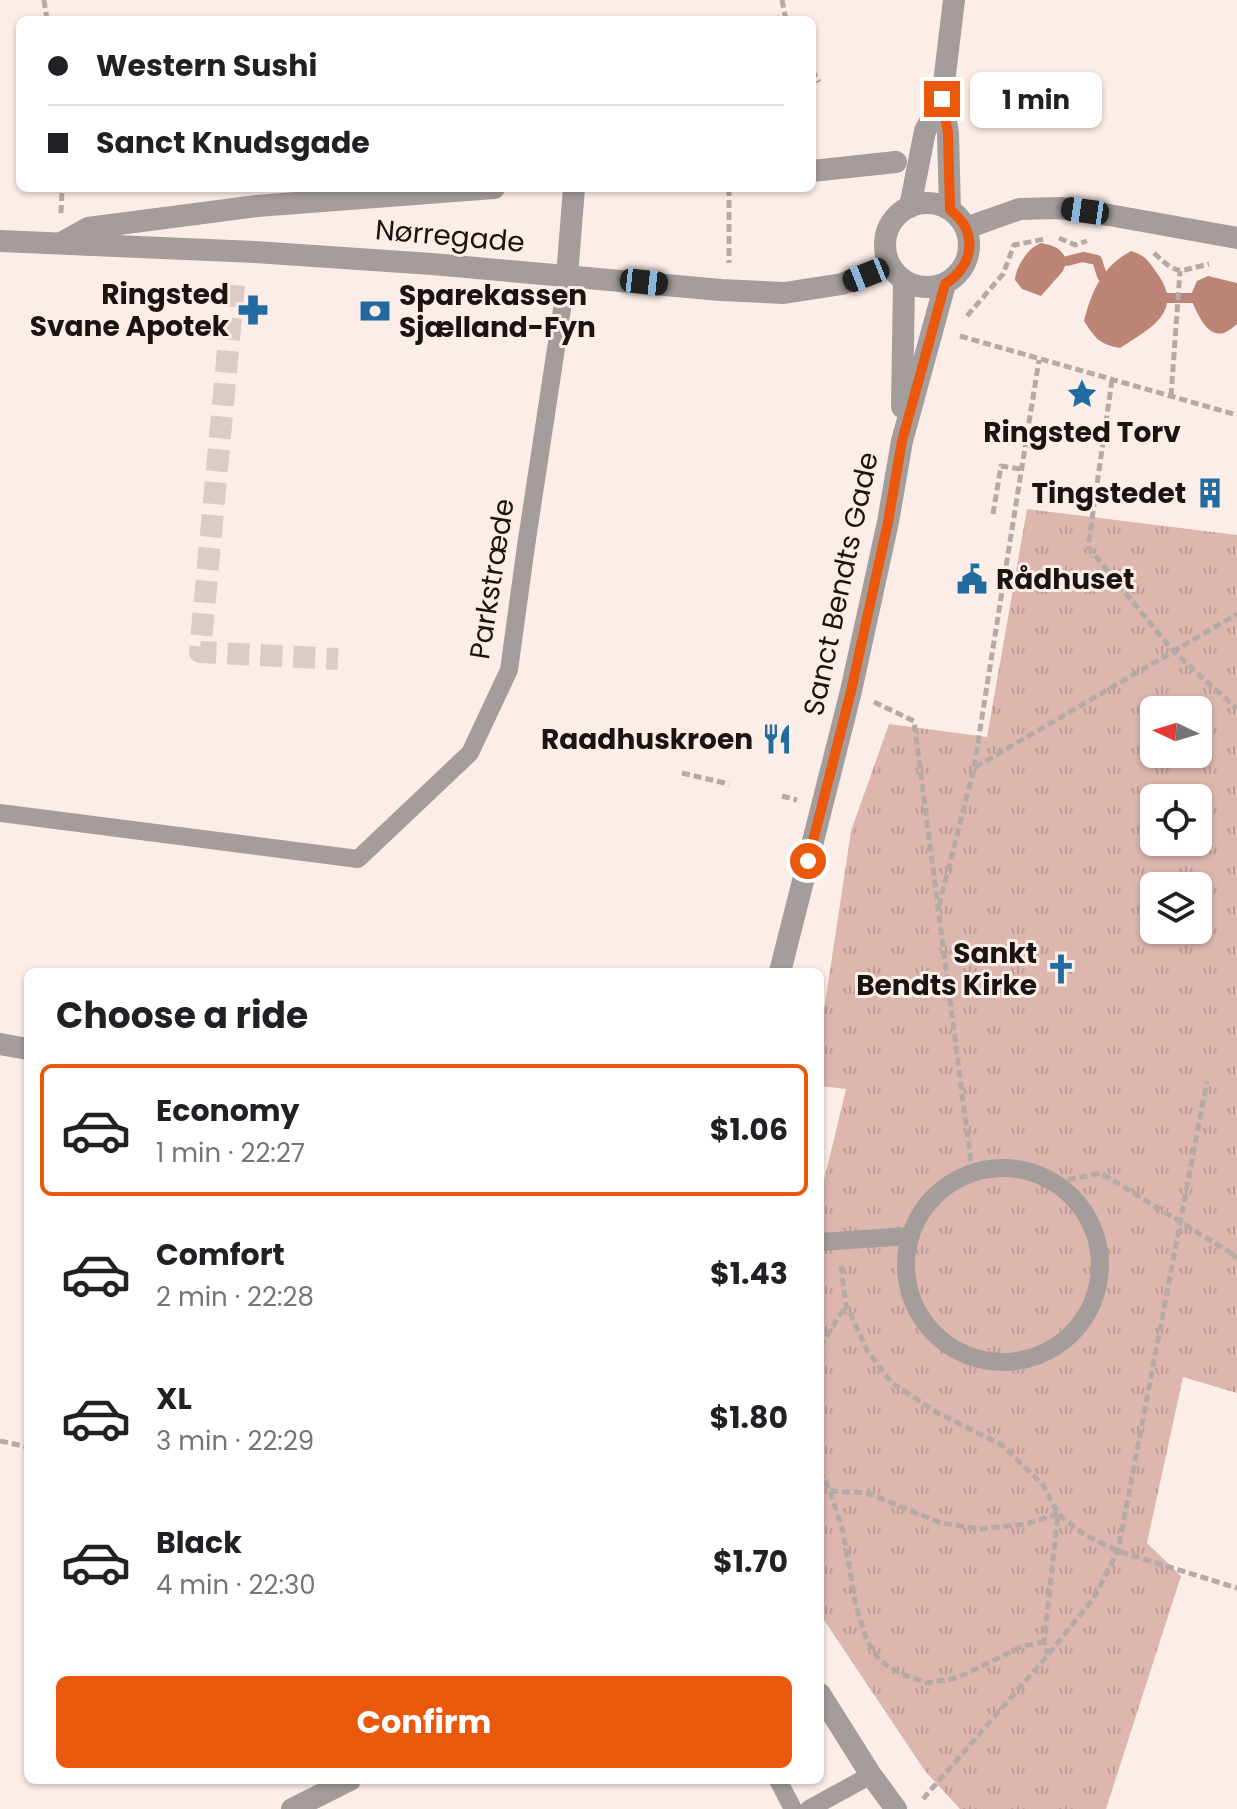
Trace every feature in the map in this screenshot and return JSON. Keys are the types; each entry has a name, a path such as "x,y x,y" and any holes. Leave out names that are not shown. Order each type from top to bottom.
{"street":[{"path":"950,210 948,133 942,99 954,0"},
{"path":"910,207 925,131 942,99"},
{"path":"816,171 896,162"},
{"path":"61,243 88,228 257,206 441,192"},
{"path":"567,276 574,192"},
{"path":"930,203 950,210 966,228 969,254 964,266 956,277 945,284 917,286 897,273 886,254 887,232 900,213 910,207 930,203"},
{"path":"966,228 1020,209 1060,208 1237,238"},
{"name":"Nørregade","path":"0,241 255,252 784,293 897,273"},
{"name":"Sanct Bendts Gade","path":"897,273 902,441"},
{"name":"Sanct Bendts Gade","path":"781,968 851,691 888,522 902,441 945,284"},
{"path":"0,1044 24,1048"},
{"path":"824,1700 896,1809"},
{"path":"292,1809 342,1784"}],"lane":[{"name":"Parkstræde","path":"0,813 358,859 470,753 509,670 567,276"},
{"path":"1000,1166 1029,1170 1056,1182 1080,1204 1096,1234 1101,1267 1095,1300 1078,1328 1052,1350 1031,1358 987,1362 956,1351 930,1330 912,1302 905,1269 909,1236 923,1208 944,1186 972,1171 1000,1166"},
{"path":"829,1242 909,1236"},
{"path":"809,1809 871,1775"},
{"path":"780,1784 793,1809"}],"path":[{"path":"816,77 819,82"},
{"path":"721,290 729,267 729,192"},
{"path":"963,322 1003,274 1014,245 1057,237 1075,245 1097,239"},
{"path":"1149,248 1166,265 1180,271 1213,264"},
{"path":"1171,396 1180,271"},
{"path":"953,334 1237,415"},
{"path":"938,911 974,768 1039,360"},
{"path":"1112,380 1088,547 1173,651 1237,709"},
{"path":"993,514 1001,466 1020,469"},
{"path":"974,768 1237,614"},
{"path":"851,691 914,721 972,1171"},
{"path":"682,773 729,784"},
{"path":"914,1809 1093,1599 1118,1551 1207,1081"},
{"path":"1056,1182 1101,1173 1234,1252 1237,1259"},
{"path":"829,1242 846,1305 868,1352 892,1383 938,1413 1002,1445 1043,1485 1058,1514 1085,1535 1118,1551 1237,1588"},
{"path":"824,1341 846,1305"},
{"path":"0,1441 24,1446"},
{"path":"824,1478 843,1531 856,1606 867,1641 880,1661 902,1674 927,1683 957,1678 1023,1646 1044,1642"},
{"path":"830,1491 867,1493 941,1523 981,1529 1026,1524 1058,1514"},
{"path":"1048,1655 1044,1642 1058,1514"}],"green space":[{"path":"1027,509 1237,535 1237,1393 1183,1377 1147,1543 1181,1576 1106,1809 960,1809 925,1771 824,1620 824,1180 846,1089 824,1086 824,1010 851,831 889,724 987,737"}],"shaded area":[{"path":"1041,243 1057,248 1067,261 1063,271 1041,296 1022,289 1015,280 1024,258"},
{"path":"1131,251 1144,257 1153,267 1166,289 1167,300 1159,319 1120,348 1098,339 1084,321 1105,272"},
{"path":"1208,276 1237,283 1237,324 1219,334 1208,328 1190,297 1197,281"}],"waterway":[{"path":"1067,261 1083,257 1097,260 1102,276 1114,280"},
{"path":"1156,294 1167,298 1203,298"}],"tunnel":[{"path":"234,285 200,652 338,659"}],"place":[{"name":"Ringsted Svane Apotek","path":"253,310"},
{"name":"Sparekassen Sjælland-Fyn","path":"375,311"},
{"name":"Ringsted Torv","path":"1082,394"},
{"name":"Tingstedet","path":"1210,493"},
{"name":"Rådhuset","path":"972,579"},
{"name":"Raadhuskroen","path":"777,739"},
{"name":"Sankt Bendts Kirke","path":"1061,969"}],"route":[{"path":"808,861 851,691 888,522 902,441 931,329 945,284 956,277 969,254 966,228 950,210 948,133 942,99"}]}
